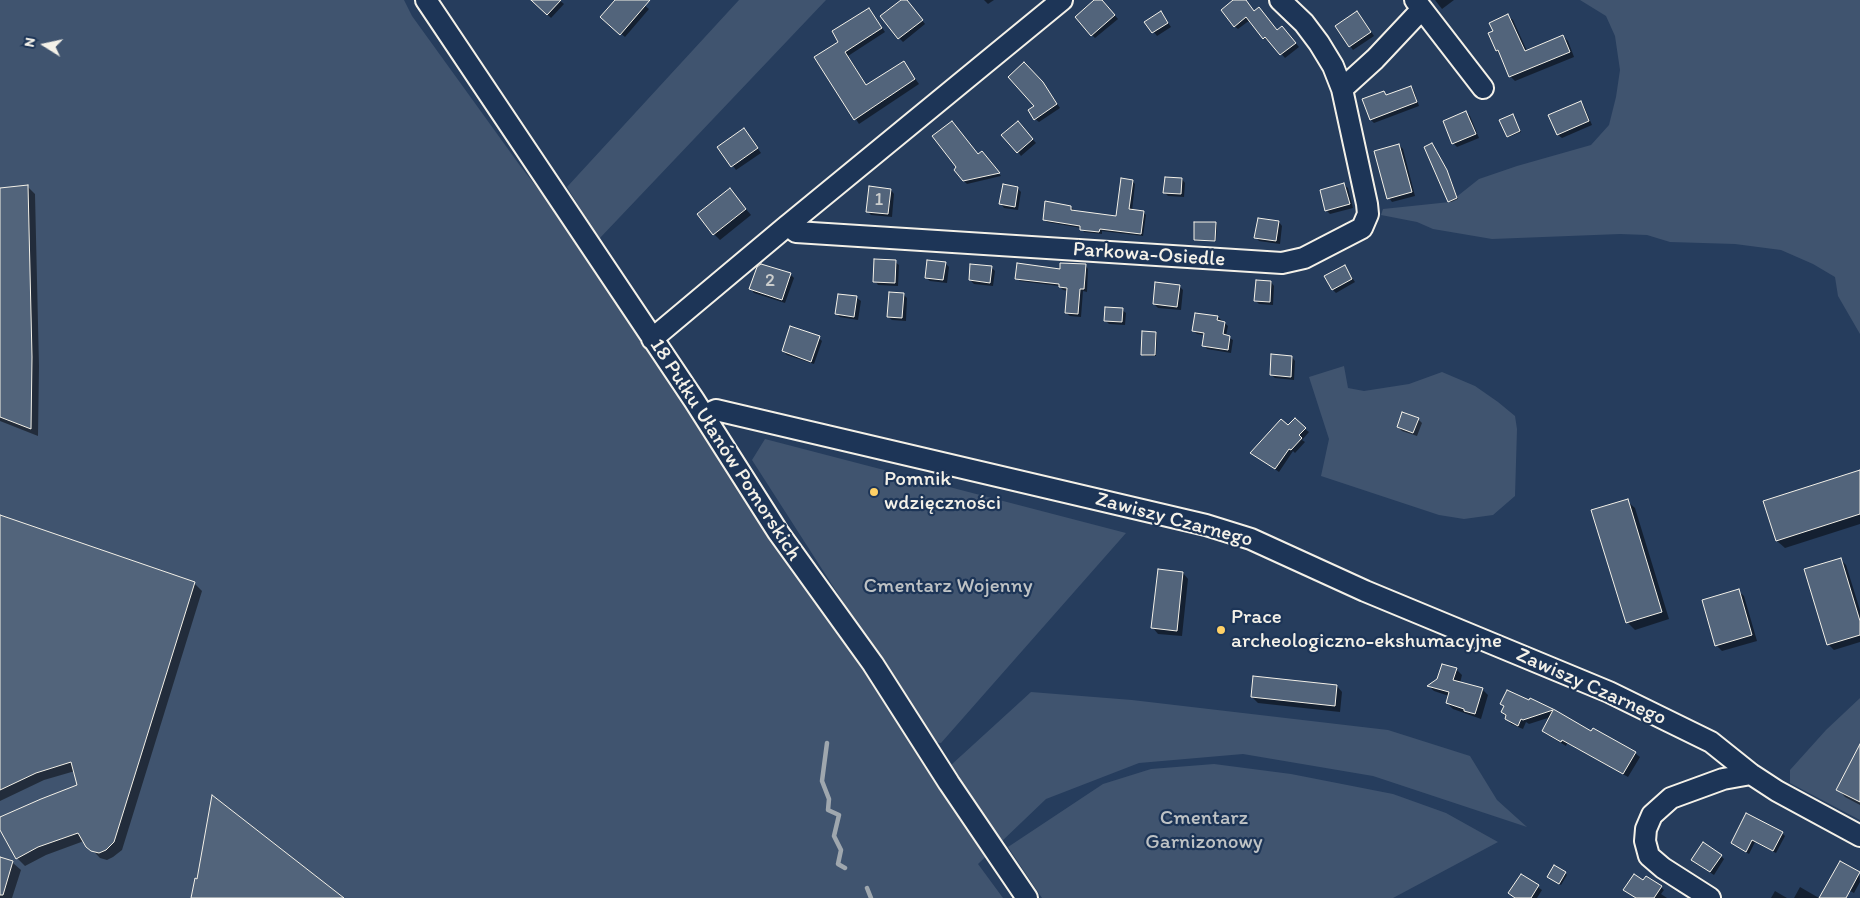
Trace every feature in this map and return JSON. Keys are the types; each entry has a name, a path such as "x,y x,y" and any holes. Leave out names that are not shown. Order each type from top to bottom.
{"street":[{"name":"18 Pułku Ułanów Pomorskich","path":"426,0 705,416 778,532 873,664 949,783 1027,898"},
{"path":"652,339 1062,0"},
{"name":"Parkowa-Osiedle","path":"788,225 796,232 1282,263 1304,258 1362,228 1368,214 1342,89 1319,43 1304,23 1280,0"},
{"path":"1342,89 1375,59 1419,5 1483,88"},
{"name":"Zawiszy Czarnego","path":"705,416 716,410 1206,525 1251,539 1365,591 1609,692 1711,742 1751,774 1777,791 1860,836"},
{"path":"1710,898 1663,868 1649,856 1645,841 1646,829 1652,815 1671,798 1723,779 1751,774"}],"green space":[{"path":"0,0 404,0 412,16 521,167 587,251 939,776 1031,692 1132,700 1388,730 1470,756 1497,800 1527,827 1373,776 1243,754 1139,763 1046,799 978,864 1003,898 0,898"},
{"path":"739,0 826,0 599,239 567,187"},
{"path":"1580,0 1860,0 1860,334 1838,296 1835,277 1813,264 1781,250 1735,244 1670,242 1647,235 1620,234 1492,239 1433,229 1417,222 1381,215 1383,209 1450,202 1479,179 1591,145 1609,125 1620,70 1615,36 1606,16"},
{"path":"1344,366 1348,388 1364,391 1409,384 1442,372 1475,386 1498,402 1515,416 1517,429 1515,496 1493,515 1464,519 1439,515 1321,476 1329,439 1309,377"},
{"name":"Cmentarz Wojenny","path":"765,439 1126,533 941,743 933,742 752,460"},
{"path":"1860,698 1860,820 1790,783 1790,770 1826,730"},
{"name":"Cmentarz Garnizonowy","path":"1214,764 1291,774 1393,794 1446,813 1498,842 1393,898 1042,898 1008,847 1103,784 1151,769"}],"building":[{"path":"531,0 561,0 547,15"},
{"path":"615,0 650,0 620,35 600,17"},
{"path":"901,0 907,0 923,20 898,39 880,16"},
{"path":"1094,0 1102,0 1115,15 1091,36 1075,17"},
{"path":"1233,0 1246,0 1254,11 1259,7 1277,30 1282,26 1296,43 1280,55 1265,37 1263,39 1246,17 1234,27 1221,10"},
{"path":"869,8 882,28 845,52 866,85 904,61 915,79 854,120 814,57 838,42 832,31"},
{"path":"1161,11 1168,23 1152,33 1144,22"},
{"path":"1357,11 1371,32 1349,47 1335,26"},
{"path":"1508,14 1525,51 1563,35 1570,52 1509,77 1498,50 1496,51 1488,33 1493,31 1489,23"},
{"path":"1024,62 1043,82 1057,104 1034,120 1028,110 1034,106 1008,77"},
{"path":"1411,86 1417,102 1370,120 1362,99 1384,91 1386,95"},
{"path":"1581,101 1589,121 1557,135 1548,115"},
{"path":"1466,111 1476,134 1452,144 1443,121"},
{"path":"1513,114 1520,131 1507,137 1499,120"},
{"path":"952,121 978,154 982,151 1000,173 963,181 954,170 956,167 932,136"},
{"path":"1018,121 1033,139 1017,153 1001,135"},
{"path":"744,128 758,148 731,167 717,147"},
{"path":"1432,143 1447,170 1457,198 1448,202 1424,147"},
{"path":"1399,144 1412,192 1387,199 1374,151"},
{"path":"1165,177 1182,178 1181,194 1163,193"},
{"path":"1121,178 1133,180 1129,209 1144,211 1141,234 1100,229 1099,232 1080,230 1080,226 1043,220 1045,201 1071,206 1071,210 1116,216"},
{"path":"1344,183 1350,204 1325,211 1320,190"},
{"path":"1003,184 1018,187 1015,207 999,204"},
{"path":"28,185 32,357 31,429 0,417 0,188"},
{"path":"869,186 891,189 888,214 866,212"},
{"path":"730,188 746,209 713,235 697,214"},
{"path":"1258,218 1279,221 1276,241 1254,238"},
{"path":"1194,222 1216,222 1215,241 1194,240"},
{"path":"874,259 896,260 895,283 873,282"},
{"path":"927,260 946,262 943,280 925,278"},
{"path":"1017,263 1060,269 1060,263 1086,264 1084,289 1080,289 1078,314 1065,313 1067,288 1059,287 1059,284 1015,279"},
{"path":"761,264 791,273 782,300 749,289 757,267"},
{"path":"970,264 992,266 990,283 969,280"},
{"path":"1345,265 1352,279 1332,290 1324,276"},
{"path":"1256,280 1271,281 1270,302 1254,301"},
{"path":"1155,282 1180,285 1177,307 1153,304"},
{"path":"889,292 904,293 902,318 887,317"},
{"path":"838,294 857,296 854,317 835,314"},
{"path":"1105,307 1123,308 1122,322 1104,321"},
{"path":"1195,313 1218,316 1217,320 1225,322 1223,334 1230,336 1228,350 1202,346 1204,333 1192,331"},
{"path":"790,326 820,336 811,362 782,351"},
{"path":"1142,331 1156,332 1155,355 1141,355"},
{"path":"1271,354 1292,356 1291,377 1270,375"},
{"path":"1402,412 1419,418 1413,433 1397,427"},
{"path":"1295,418 1306,428 1299,435 1302,438 1291,450 1289,449 1275,469 1250,453 1281,419 1288,425"},
{"path":"1860,470 1860,514 1776,541 1763,501"},
{"path":"1628,499 1662,612 1626,623 1591,510"},
{"path":"0,515 195,582 114,842 106,850 99,853 91,851 86,847 78,833 38,847 16,859 0,830 0,817 77,785 71,762 36,773 0,790"},
{"path":"1841,558 1860,621 1860,635 1827,645 1804,569"},
{"path":"1158,569 1183,572 1177,631 1151,628"},
{"path":"1739,589 1752,635 1715,646 1702,600"},
{"path":"1442,664 1457,668 1453,680 1483,688 1475,714 1446,703 1449,692 1427,686 1437,679"},
{"path":"1253,676 1337,685 1335,706 1251,697"},
{"path":"1507,690 1555,710 1591,731 1593,728 1636,752 1623,774 1542,731 1553,710 1523,720 1521,719 1518,726 1505,719 1506,715 1501,712 1504,706 1500,704"},
{"path":"1860,744 1860,802 1836,790"},
{"path":"212,795 344,898 191,898 195,878 197,879"},
{"path":"1746,813 1783,832 1773,851 1752,840 1746,852 1731,843"},
{"path":"1703,842 1722,855 1710,872 1691,860"},
{"path":"0,857 13,861 3,895 0,895"},
{"path":"1840,861 1860,872 1846,898 1819,898"},
{"path":"1554,865 1566,872 1559,884 1547,877"},
{"path":"1521,874 1539,885 1531,898 1515,898 1508,893"},
{"path":"1634,874 1643,880 1646,876 1662,886 1654,898 1636,898 1623,890"}],"waterway":[{"path":"827,743 822,781 829,799 828,810 839,815 834,836 841,850 838,864 845,868"},
{"path":"867,888 871,898"}],"place":[{"name":"Pomnik wdzięczności","path":"874,492"},
{"name":"Prace archeologiczno-ekshumacyjne","path":"1221,630"}]}
